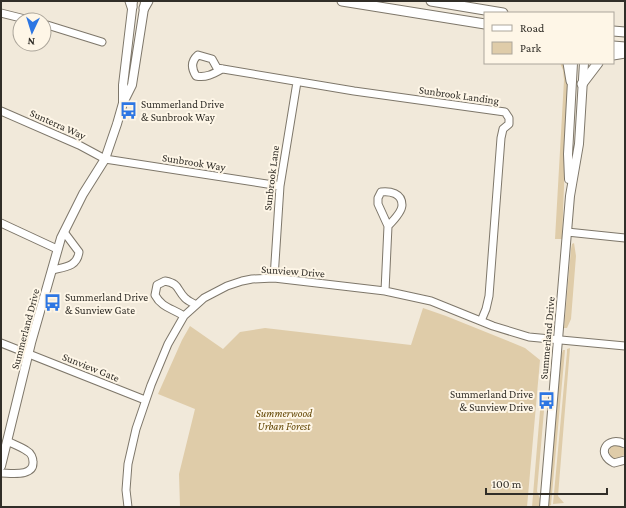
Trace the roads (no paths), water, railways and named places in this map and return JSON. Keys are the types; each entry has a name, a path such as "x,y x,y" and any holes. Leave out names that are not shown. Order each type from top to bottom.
{"main road":[{"path":"342,1 484,24"},
{"path":"431,1 497,12"},
{"path":"614,31 625,32"},
{"path":"614,46 625,47"},
{"path":"614,55 625,52"},
{"path":"568,64 571,81"},
{"path":"582,84 597,64"}],"street":[{"name":"Summerland Drive","path":"123,103 122,85 132,3"},
{"name":"Summerland Drive","path":"1,466 2,455 7,441 28,354 57,249 83,194 104,159 123,103 132,85 146,3"},
{"path":"1,14 12,16"},
{"path":"52,26 102,42"},
{"name":"Summerland Drive","path":"570,196 568,154 573,64"},
{"name":"Summerland Drive","path":"544,507 570,196 579,144 584,64"},
{"name":"Sunbrook Landing","path":"222,69 297,82 505,112 509,118 509,124 503,129 501,138 489,296 486,310 481,321"},
{"name":"Sunbrook Lane","path":"274,278 280,186 297,82"},
{"name":"Sunterra Way","path":"1,110 79,145 104,159"},
{"name":"Sunbrook Way","path":"104,159 280,186"},
{"path":"385,291 388,226 378,204 378,198 381,192 388,191 393,192 400,198 402,205 401,210 388,226"},
{"path":"1,223 57,249"},
{"path":"52,270 73,264 78,259 79,252 64,232"},
{"path":"567,232 625,238"},
{"name":"Sunview Drive","path":"128,507 126,490 128,464 136,429 145,400 168,344 184,316 204,298 227,286 252,279 274,278 385,291 431,300 493,326 529,337 625,346"},
{"path":"184,316 177,311 159,303 155,294 157,285 165,281 173,283 179,289 184,298 196,305"},
{"name":"Sunview Gate","path":"1,343 145,400"},
{"path":"625,444 618,440 609,442 605,446 604,454 607,460 614,463 625,460"},
{"path":"1,473 25,473 29,471 32,465 32,457 28,451 7,441"}],"place":[{"name":"Summerland Drive & Sunbrook Way","path":"128,110"},
{"name":"Summerland Drive & Sunview Gate","path":"52,303"},
{"name":"Summerland Drive & Sunview Drive","path":"546,400"}],"park label":[{"name":"Summerwood Urban Forest","path":"284,419"}]}
